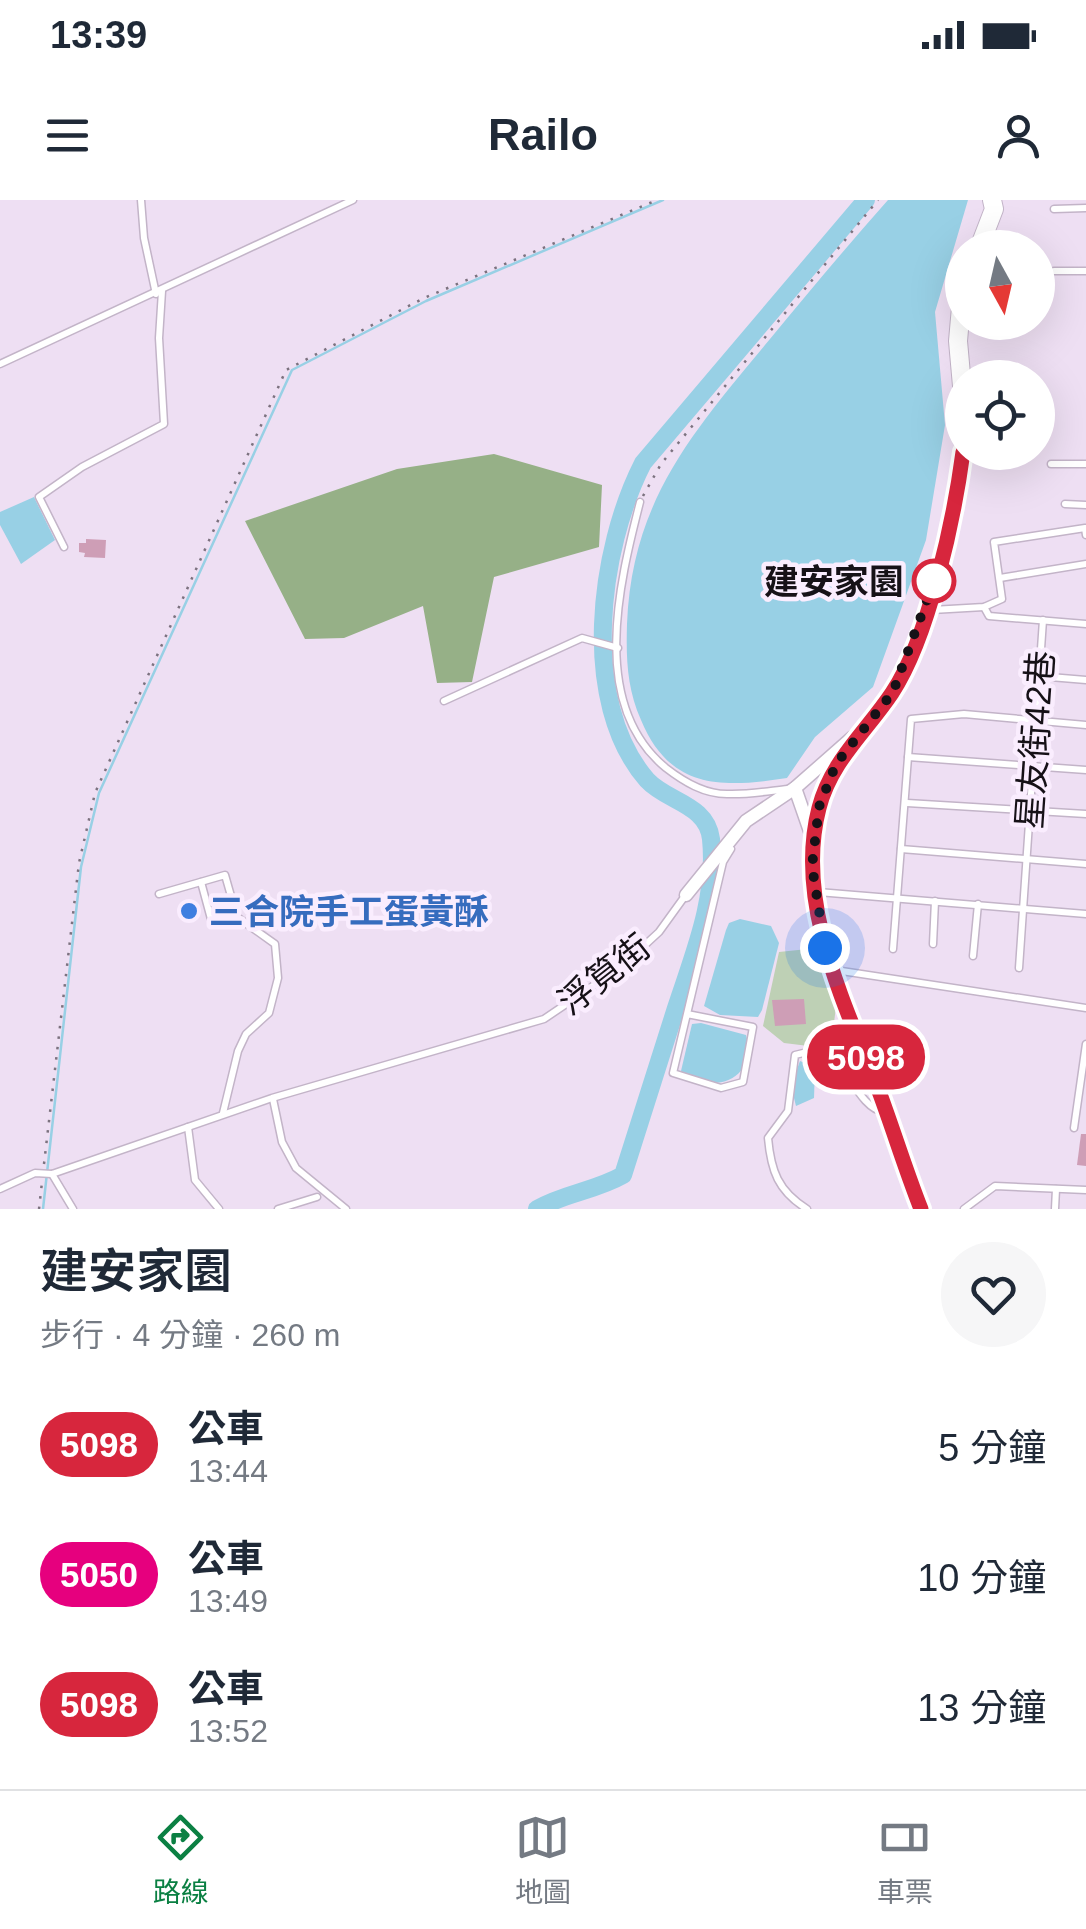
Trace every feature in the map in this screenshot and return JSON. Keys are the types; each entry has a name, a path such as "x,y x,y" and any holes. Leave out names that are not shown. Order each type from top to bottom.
{"main road":[{"path":"985,230 995,203"},
{"path":"921,1209 825,948 812,842 828,781 893,692 925,610 959,470"}],"street":[{"name":"浮筧街","path":"686,895 746,821 794,788 862,730"},
{"path":"794,788 809,821 812,842"}],"lane":[{"path":"64,547 39,497 82,466 164,424 159,292 144,238 142,200"},
{"path":"0,364 353,200"},
{"path":"1054,209 1086,208"},
{"path":"1055,271 1086,270"},
{"path":"1055,464 1086,464"},
{"path":"640,502 618,589 615,647 630,725 656,760 686,784 725,794 794,788"},
{"path":"1066,504 1086,505"},
{"path":"925,610 984,607 1002,598 994,542 1085,528 1086,536"},
{"path":"1000,578 1086,564"},
{"path":"984,607 989,616 1086,624"},
{"name":"星友街42巷","path":"1019,968 1043,620"},
{"path":"444,701 582,638 615,647"},
{"path":"1038,676 1086,680"},
{"path":"893,949 907,803 910,720 964,714 1086,725"},
{"path":"908,757 1086,770"},
{"path":"907,803 1086,814"},
{"path":"687,1014 753,1026 743,1082 721,1088 673,1073 723,862 746,821"},
{"path":"902,849 1086,864"},
{"path":"159,894 224,875 237,917 275,944 278,978 269,1013 246,1034 238,1051 223,1114"},
{"path":"202,882 211,919"},
{"path":"817,892 1086,914"},
{"name":"浮筧街","path":"0,1189 272,1098 544,1019 621,967 659,932 686,895"},
{"path":"933,944 936,900"},
{"path":"973,956 978,904"},
{"path":"836,970 1086,1008"},
{"path":"1074,1128 1086,1044"},
{"path":"807,1209 782,1188 769,1152 772,1128 788,1111 795,1055 824,1048 841,1060 864,1102 872,1110 886,1110"},
{"path":"272,1098 282,1142 296,1168 346,1209"},
{"path":"188,1126 196,1180 219,1209"},
{"path":"47,1174 73,1209"},
{"path":"964,1209 994,1186 1086,1190"},
{"path":"1055,1209 1056,1190"},
{"path":"278,1209 317,1197"}],"path":[{"path":"39,1209 47,1174 79,862 95,793 286,370 424,298 657,200"},
{"path":"640,502 661,464 878,200"}],"green space":[{"path":"494,454 602,485 599,547 494,577 472,682 437,683 423,606 344,638 305,639 245,521 397,469"},
{"path":"817,948 835,998 831,1034 825,1048 784,1043 763,1026 779,952"}],"water":[{"path":"888,200 968,200 959,230 945,230 945,278 935,312 945,425 926,540 873,687 815,737 787,778 741,783 700,779 667,760 653,743 630,685 627,624 631,580 641,540 654,503 693,437"},
{"path":"34,497 55,540 21,564 0,525 0,512"},
{"path":"740,919 771,926 779,943 758,1017 720,1015 704,1006 726,930 729,923"},
{"path":"692,1024 746,1035 746,1063 730,1079 706,1083 681,1071"},
{"path":"800,1061 815,1067 814,1098 796,1106 791,1086"}],"building":[{"path":"86,539 106,540 105,558 84,557 85,553 79,552 79,543 86,543"},
{"path":"804,999 806,1024 775,1026 772,1000"},
{"path":"1081,1134 1086,1134 1086,1166 1077,1165"}],"waterway":[{"path":"43,1209 81,867 99,793 292,370 426,301 663,200"},
{"path":"537,1209 623,1175 697,946 711,883 708,827 694,811 647,780 626,748 612,710 604,668 603,624 607,581 628,498 643,463 866,200"}],"bus line":[{"name":"5098","path":"921,1209 825,948 818,918 812,842 819,807 836,764 893,692 906,665 941,558 961,470"}],"place":[{"name":"建安家園","path":"934,581"},
{"name":"三合院手工蛋黃酥","path":"189,911"}],"route":[{"path":"825,948 812,866 819,807 836,764 893,692 920,628 934,581"}]}
